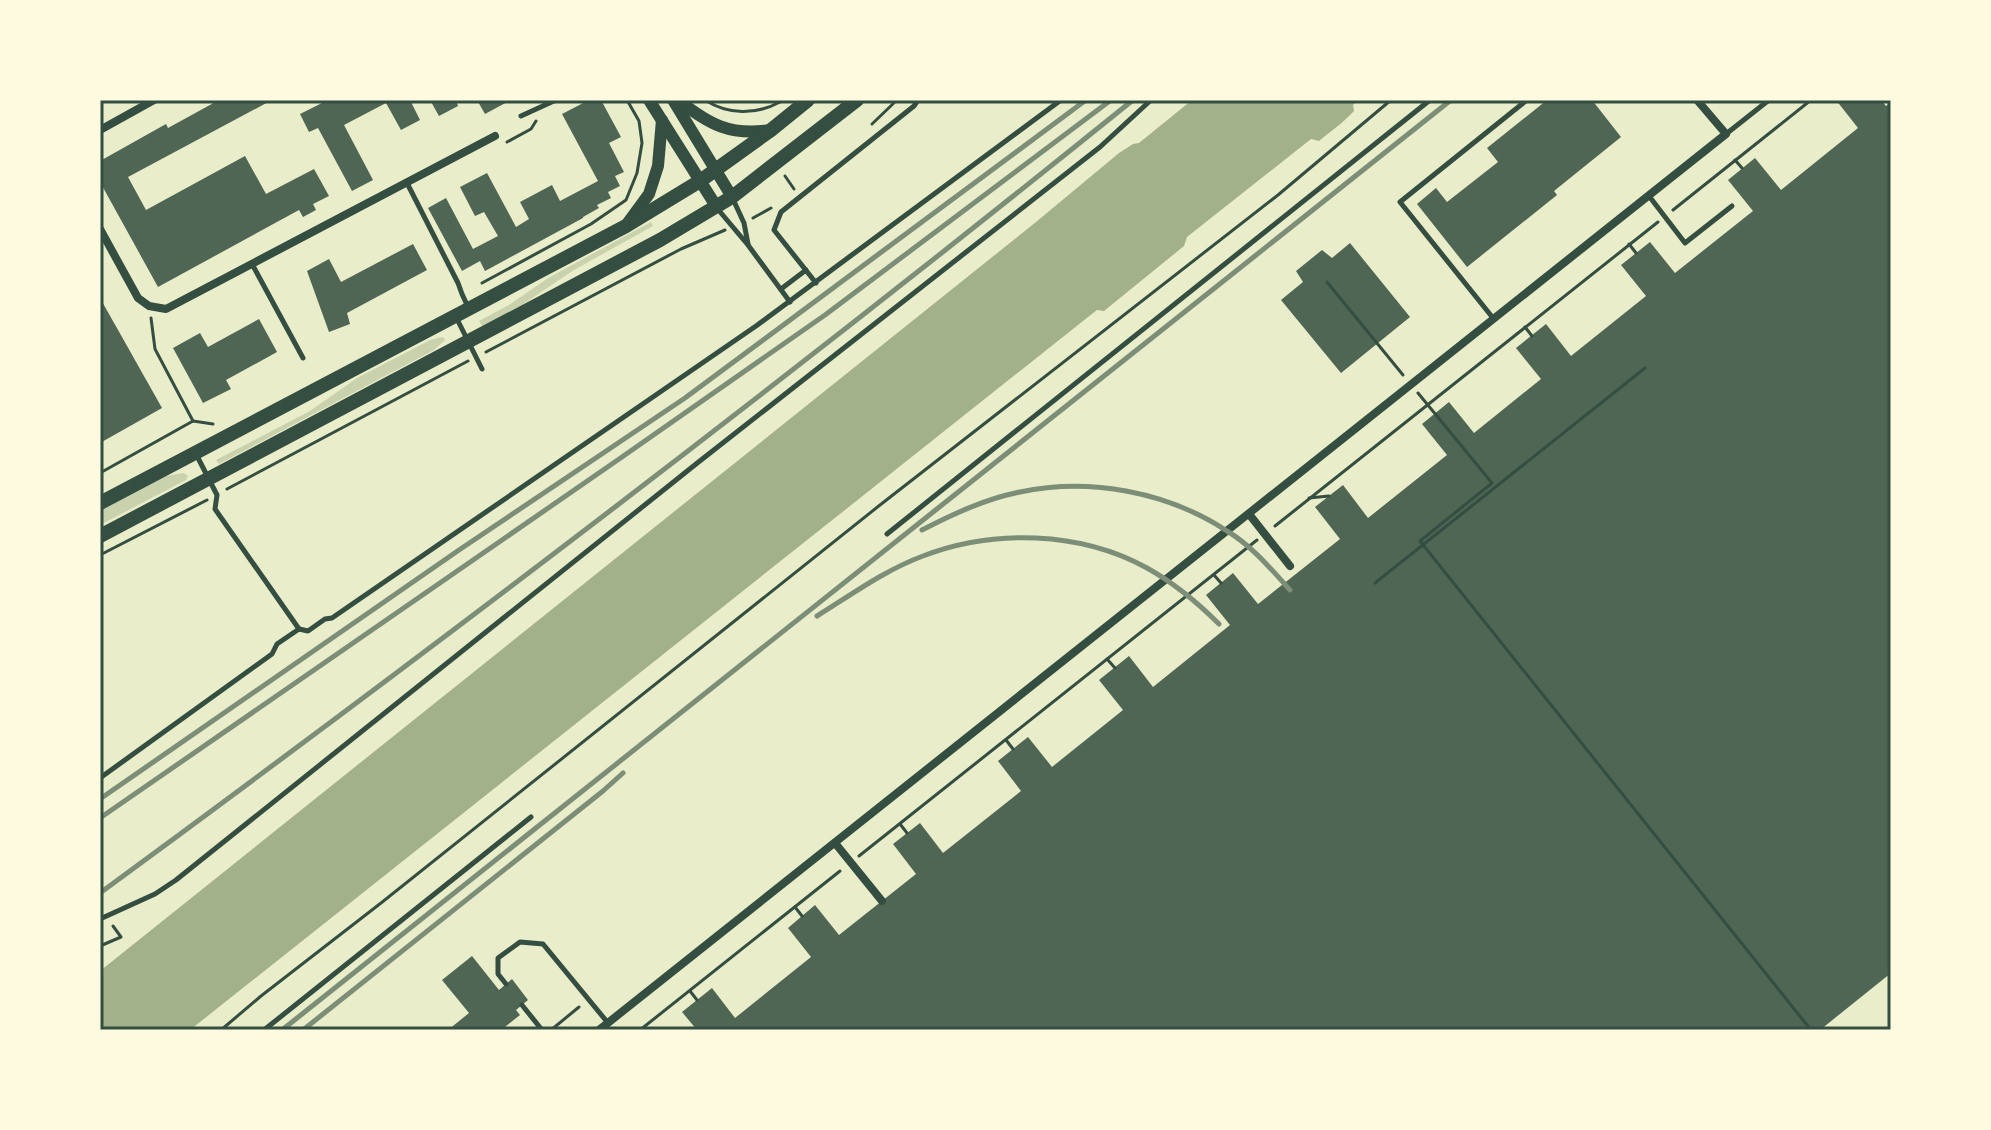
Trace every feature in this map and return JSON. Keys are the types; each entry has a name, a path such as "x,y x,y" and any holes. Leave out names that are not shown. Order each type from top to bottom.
{"main road":[{"path":"100,503 626,226 700,181 808,100"},
{"path":"100,536 660,240 732,197 857,100"}],"street":[{"path":"100,130 154,100"},
{"path":"649,100 716,206"},
{"path":"676,100 700,117 732,131 753,133 771,130"},
{"path":"676,100 732,197"},
{"path":"599,1030 1726,134 1697,100"},
{"path":"626,226 649,194 658,166 662,120"},
{"path":"100,229 138,298 149,306 166,309 495,136"},
{"path":"1249,514 1290,566"},
{"path":"835,843 882,901"}],"lane":[{"path":"521,116 556,100"},
{"path":"816,283 774,230 781,212 918,100"},
{"path":"195,453 217,495 215,509 299,629 308,631 325,619 332,618 790,302 1061,100"},
{"path":"100,919 155,894 176,880 696,464 1100,147 1151,100"},
{"path":"887,534 1430,100"},
{"path":"1494,319 1400,202 1527,100"},
{"path":"1726,134 1769,100"},
{"path":"407,183 458,283 468,342 482,369"},
{"path":"1649,196 1685,243 1732,206"},
{"path":"732,197 744,223 748,245"},
{"path":"716,206 790,302"},
{"path":"252,264 303,358"},
{"path":"781,289 806,270"},
{"path":"100,778 272,654 277,644 299,629"},
{"path":"264,1030 531,817"},
{"path":"506,984 498,974 498,958 520,942 543,944 608,1023"},
{"path":"522,1005 542,1030"}],"path":[{"path":"462,294 591,224 626,200 637,173 642,143 639,121 627,100"},
{"path":"705,100 716,107 738,112 772,106 783,100"},
{"path":"221,1030 834,542 1278,195 1391,100"},
{"path":"640,1030 1811,100"},
{"path":"506,142 531,129 539,118"},
{"path":"1735,160 1742,168"},
{"path":"1629,244 1636,253"},
{"path":"1327,282 1492,483 1420,541 1811,1030"},
{"path":"149,306 155,349 193,421"},
{"path":"1525,327 1532,336"},
{"path":"1375,583 1645,368"},
{"path":"100,473 193,421 213,424"},
{"path":"1309,498 1329,496"},
{"path":"1214,575 1221,583"},
{"path":"1107,659 1115,668"},
{"path":"1006,740 1013,749"},
{"path":"900,824 907,833"},
{"path":"795,907 802,916"},
{"path":"100,946 121,937 111,923"},
{"path":"690,991 697,1000"},
{"path":"551,1030 588,1000"}],"shaded area":[{"path":"1192,100 1359,100 1353,105 1354,111 1319,141 1311,139 1187,237 1184,246 1104,311 1097,310 1083,321 190,1030 100,1030 100,971 1119,153 1139,143"},
{"path":"651,222 653,226 574,270 522,305 482,326 479,321 548,278"},
{"path":"443,337 445,340 434,350 219,464 216,460 310,411 357,378 430,340"},
{"path":"184,473 188,476 186,480 100,525 100,510 165,476"}],"building":[{"path":"219,100 272,100 128,177 146,210 245,156 266,194 314,169 329,196 313,204 316,210 303,217 299,210 158,287 100,182 100,161 166,124 168,128"},
{"path":"328,100 410,100 420,120 401,130 386,103 344,125 373,180 352,191 318,128 309,132 300,114"},
{"path":"430,100 456,100 458,106 439,116"},
{"path":"477,100 511,100 485,114"},
{"path":"589,100 601,100 621,137 609,143 624,172 615,176 620,186 608,192 611,198 597,205 599,208 485,271 480,261 462,271 428,208 446,198 473,249 498,236 484,212 475,216 460,187 487,173 516,227 529,219 520,202 552,185 560,201 598,181 562,114"},
{"path":"1547,100 1592,100 1621,137 1554,191 1557,195 1467,267 1417,204 1436,188 1447,202 1498,162 1487,148"},
{"path":"1836,100 1881,100 1886,106 1891,102 1891,973 1820,1030 697,1030 682,1012 712,988 735,1018 811,957 788,928 815,905 839,935 916,874 893,844 920,823 943,853 1021,791 998,761 1028,737 1052,767 1123,710 1099,680 1129,656 1153,687 1230,625 1206,595 1233,573 1258,604 1340,539 1315,507 1343,485 1368,518 1447,455 1422,424 1449,402 1474,433 1541,379 1516,348 1546,324 1571,356 1646,296 1621,265 1650,242 1675,273 1753,211 1728,180 1755,158 1781,190 1858,128"},
{"path":"1350,243 1410,317 1341,373 1281,300 1303,282 1296,271 1322,250 1332,258"},
{"path":"413,244 427,270 347,313 350,324 329,332 307,271 329,259 341,282"},
{"path":"100,298 162,408 100,443"},
{"path":"259,319 277,352 226,380 231,389 203,403 173,348 200,333 208,347"},
{"path":"472,956 499,990 512,979 528,1000 516,1010 520,1015 501,1030 448,1030 469,1013 442,980"}],"railway":[{"path":"100,799 459,550 685,398 1086,100"},
{"path":"100,818 825,315 1111,100"},
{"path":"100,893 621,502 1133,100"},
{"path":"282,1030 1451,100"},
{"path":"922,530 970,508 1020,492 1073,486 1127,491 1179,506 1227,531 1253,551 1290,590"},
{"path":"817,616 882,576 923,556 978,541 1036,538 1094,547 1147,568 1167,580 1219,624"},
{"path":"303,1030 623,773"}]}
